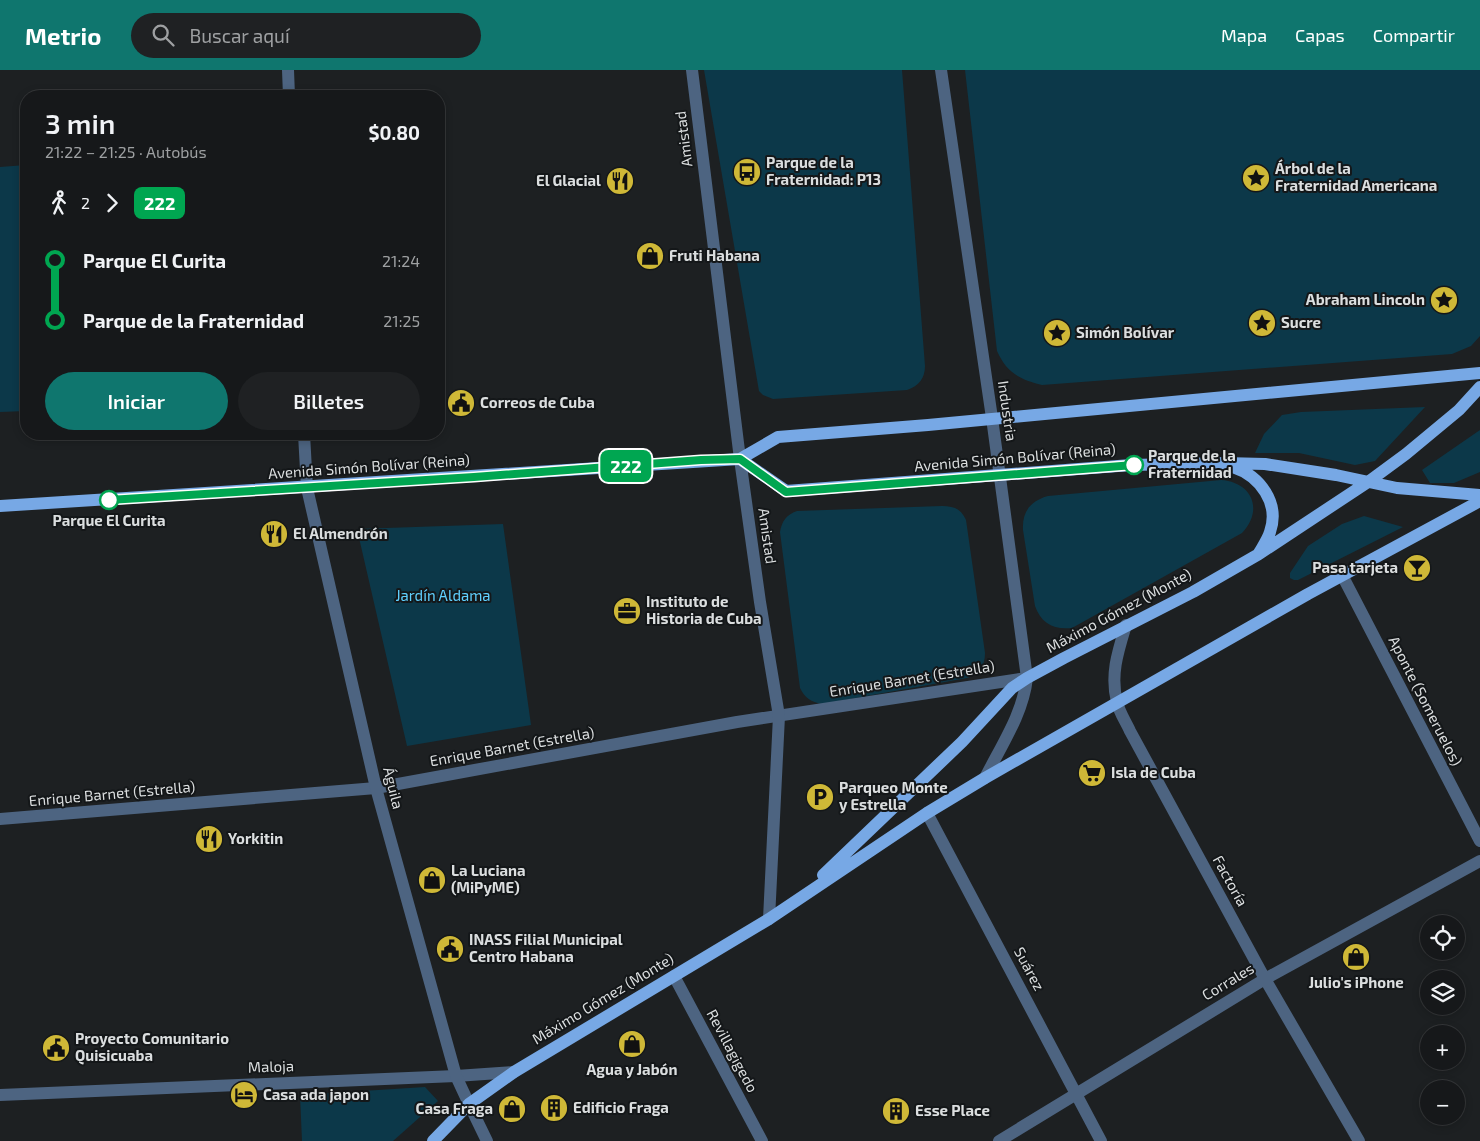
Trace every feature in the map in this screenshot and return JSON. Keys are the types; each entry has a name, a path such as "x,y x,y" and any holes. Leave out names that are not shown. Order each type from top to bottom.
{"main road":[{"name":"Avenida Simón Bolívar (Reina)","path":"0,506 740,459 778,437 1480,373"},
{"name":"Máximo Gómez (Monte)","path":"799,897 962,742 1012,688 1126,625 1193,592 1259,554 1368,482 1459,410 1480,387"},
{"name":"Avenida Simón Bolívar (Reina)","path":"740,459 786,492 1131,465 1224,463 1265,464 1303,469 1398,488 1480,495"},
{"path":"1224,463 1247,472 1262,486 1270,498 1273,518 1270,532 1259,554"},
{"name":"Máximo Gómez (Monte)","path":"433,1141 469,1104 514,1072 769,918 927,813 985,778 1342,576 1480,501"}],"street":[{"path":"288,70 289,90"},
{"name":"Amistad","path":"692,70 740,459 760,602 779,716 769,918"},
{"name":"Industria","path":"941,70 992,418 1027,678 1025,694 1018,713 985,778"},
{"name":"Águila","path":"304,440 307,488 376,788 456,1076 487,1141"},
{"name":"Aponte (Someruelos)","path":"1342,576 1480,841"},
{"name":"Factoría","path":"1126,625 1115,659 1114,681 1117,703 1130,731 1265,978 1359,1141"},
{"name":"Enrique Barnet (Estrella)","path":"0,820 376,788 779,716 1027,678"},
{"name":"Suárez","path":"927,813 1101,1141"},
{"name":"Corrales","path":"999,1141 1265,978 1480,861"},
{"name":"Revillagigedo","path":"674,976 762,1141"},
{"name":"Maloja","path":"0,1095 514,1072"}],"green space":[{"path":"704,70 902,70 925,366 921,381 915,386 907,390 773,399 759,391"},
{"path":"965,70 1480,70 1480,336 1471,346 1452,354 1042,385 1020,377 1005,365 997,351"},
{"path":"20,165 20,411 0,412 0,167"},
{"path":"1425,407 1375,461 1355,465 1299,453 1255,453 1264,434 1282,415 1301,412"},
{"path":"1480,430 1480,472 1454,483 1430,483 1422,470"},
{"path":"1221,480 1240,486 1251,499 1252,515 1249,524 1242,533 1072,628 1059,628 1044,621 1035,606 1023,530 1024,518 1032,504 1048,496"},
{"path":"942,506 957,509 966,520 985,653 981,669 967,678 822,704 809,699 800,688 780,532 785,519 797,511"},
{"path":"1364,516 1403,527 1298,580 1290,578 1290,573 1308,546 1342,524"},
{"name":"Jardín Aldama","path":"503,524 531,725 407,746 357,529"},
{"path":"425,1087 438,1101 393,1141 302,1141 300,1095"}],"bus line":[{"name":"222","path":"109,500 474,477 701,460 740,459 786,492 1134,465"}],"place":[{"name":"Parque de la Fraternidad: P13","path":"747,172"},
{"name":"Árbol de la Fraternidad Americana","path":"1256,178"},
{"name":"El Glacial","path":"620,181"},
{"name":"Fruti Habana","path":"650,256"},
{"name":"Abraham Lincoln","path":"1444,300"},
{"name":"Sucre","path":"1262,323"},
{"name":"Simón Bolívar","path":"1057,333"},
{"name":"Correos de Cuba","path":"461,403"},
{"name":"Parque de la Fraternidad","path":"1134,465"},
{"name":"Parque El Curita","path":"109,500"},
{"name":"El Almendrón","path":"274,534"},
{"name":"Pasa tarjeta","path":"1417,568"},
{"name":"Instituto de Historia de Cuba","path":"627,611"},
{"name":"Isla de Cuba","path":"1092,773"},
{"name":"Parqueo Monte y Estrella","path":"820,797"},
{"name":"Yorkitin","path":"209,839"},
{"name":"La Luciana (MiPyME)","path":"432,880"},
{"name":"INASS Filial Municipal Centro Habana","path":"450,949"},
{"name":"Julio's iPhone","path":"1356,957"},
{"name":"Agua y Jabón","path":"632,1044"},
{"name":"Proyecto Comunitario Quisicuaba","path":"56,1048"},
{"name":"Casa ada japon","path":"244,1095"},
{"name":"Edificio Fraga","path":"554,1108"},
{"name":"Casa Fraga","path":"512,1109"},
{"name":"Esse Place","path":"896,1111"}]}
